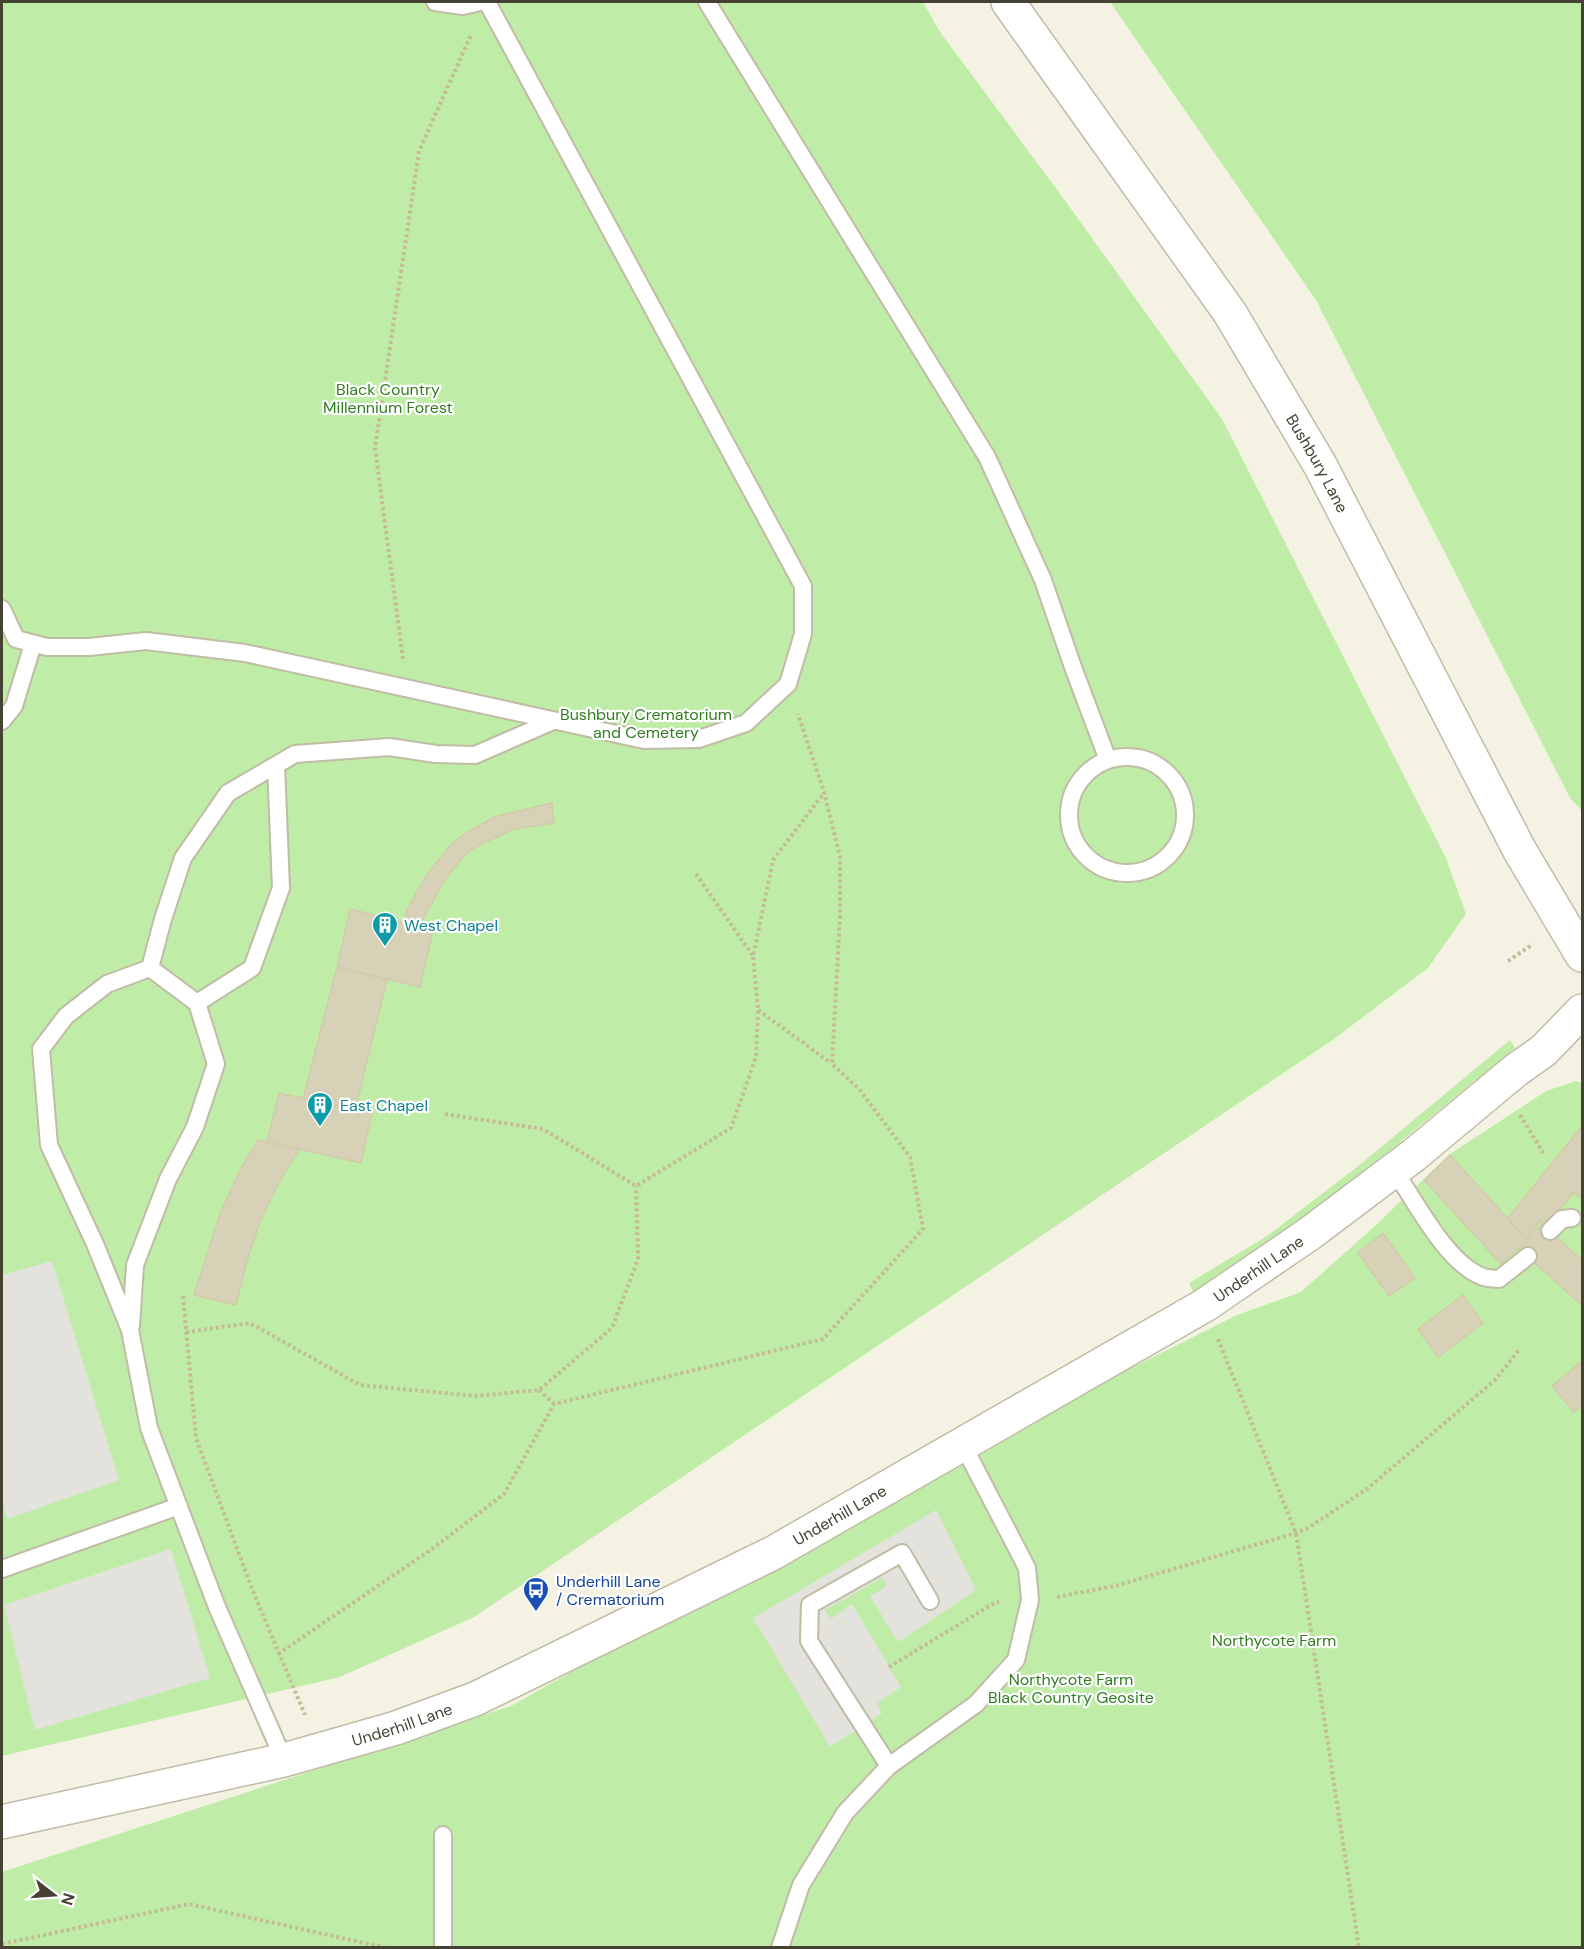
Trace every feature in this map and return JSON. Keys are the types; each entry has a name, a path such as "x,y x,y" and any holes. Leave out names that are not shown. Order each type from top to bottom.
{"street":[{"name":"Bushbury Lane","path":"1008,2 1230,313 1320,465 1520,851 1582,955"},
{"name":"Underhill Lane","path":"2,1822 284,1760 396,1728 475,1699 773,1553 1205,1305 1310,1234 1394,1170 1543,1051 1582,1011"}],"lane":[{"path":"435,2 463,6 480,2"},
{"path":"2,609 16,639 47,647 89,647 146,641 245,652 644,740 699,739 746,723 788,684 804,634 803,586 487,2"},
{"path":"707,2 987,458 1043,580 1108,760"},
{"path":"2,721 14,706 33,644"},
{"path":"150,968 183,858 228,793 295,754 389,747 436,754 475,755 553,721"},
{"path":"1127,757 1146,760 1162,769 1175,783 1184,800 1185,819 1181,838 1171,854 1156,866 1139,873 1119,873 1101,867 1085,856 1074,840 1069,821 1070,801 1078,783 1091,769 1108,760 1127,757"},
{"path":"197,1003 252,968 281,888 276,765"},
{"path":"130,1330 135,1265 168,1179 195,1127 216,1064 197,1003 150,968"},
{"path":"150,968 107,984 66,1016 41,1049 49,1145 95,1244 130,1330 149,1428 218,1607 284,1760"},
{"path":"1394,1170 1453,1257 1470,1271 1483,1277 1499,1279 1528,1256"},
{"path":"1550,1231 1562,1219 1572,1218"},
{"path":"780,1947 801,1885 845,1813 889,1766 976,1704 1016,1660 1030,1600 1027,1568 962,1443"},
{"path":"2,1569 178,1506"},
{"path":"889,1766 809,1641 810,1605 902,1553 930,1601"},
{"path":"443,1835 443,1947"}],"path":[{"path":"407,688 375,448 419,151 471,34"},
{"path":"788,684 824,792 840,857 840,917 832,1064"},
{"path":"636,1186 731,1128 756,1057 758,1010 753,957 773,860 824,792"},
{"path":"696,874 753,957"},
{"path":"278,1654 432,1549 504,1494 554,1404 823,1339 922,1229 910,1157 859,1089 832,1064 758,1010"},
{"path":"1497,1087 1517,1111 1544,1154"},
{"path":"445,1114 543,1129 636,1186"},
{"path":"186,1332 250,1323 360,1385 476,1396 539,1390 612,1328 638,1259 636,1186"},
{"path":"183,1296 196,1437 252,1589 320,1750"},
{"path":"1205,1305 1296,1533 1359,1947"},
{"path":"889,1667 996,1602 1072,1596 1115,1586 1308,1528 1367,1489 1495,1380 1520,1350"},
{"path":"539,1390 554,1404"},
{"path":"2,1944 189,1904 387,1947"}],"green space":[{"name":"Bushbury Crematorium and Cemetery","path":"2,2 923,2 940,32 1222,419 1446,858 1466,914 1428,968 1334,1039 474,1617 340,1677 2,1756"},
{"path":"1110,2 1582,2 1582,811 1570,798 1316,300"},
{"path":"1510,1040 1515,1048 1356,1178 1255,1254 1193,1292 1189,1283 1267,1236 1357,1167"},
{"name":"Northycote Farm","path":"1576,1081 1582,1083 1582,1947 2,1948 2,1872 511,1706 938,1465 1237,1315 1301,1292 1376,1225 1450,1154 1546,1091"}],"shaded area":[{"path":"52,1261 119,1480 7,1519 2,1500 2,1275"},
{"path":"936,1510 976,1590 898,1642 870,1596 887,1586 882,1578 825,1610 831,1619 852,1604 901,1687 877,1703 882,1713 830,1747 753,1618"},
{"path":"171,1549 210,1678 35,1730 4,1605"}],"building":[{"path":"552,803 554,823 514,829 479,845 465,855 446,878 419,926 403,922 424,879 448,848 461,836 494,817"},
{"name":"West Chapel","path":"350,909 433,930 420,987 337,967"},
{"path":"337,967 387,980 355,1110 303,1099"},
{"name":"East Chapel","path":"279,1093 372,1113 361,1163 267,1142"},
{"path":"1582,1126 1582,1193 1579,1197 1574,1192 1546,1226 1540,1221 1526,1239 1508,1218"},
{"path":"258,1140 299,1149 278,1184 260,1222 236,1305 194,1295 220,1214 241,1168"},
{"path":"1450,1155 1527,1240 1501,1264 1424,1180"},
{"path":"1542,1224 1582,1260 1582,1305 1519,1249"},
{"path":"1383,1233 1415,1278 1389,1296 1358,1253"},
{"path":"1463,1295 1483,1323 1438,1357 1418,1329"},
{"path":"1582,1361 1582,1405 1574,1412 1552,1386"}],"place":[{"name":"West Chapel","path":"385,948"},
{"name":"East Chapel","path":"320,1128"},
{"name":"Underhill Lane / Crematorium","path":"536,1613"}],"park label":[{"name":"Black Country Millennium Forest","path":"388,398"},
{"name":"Northycote Farm Black Country Geosite","path":"1071,1688"}]}
